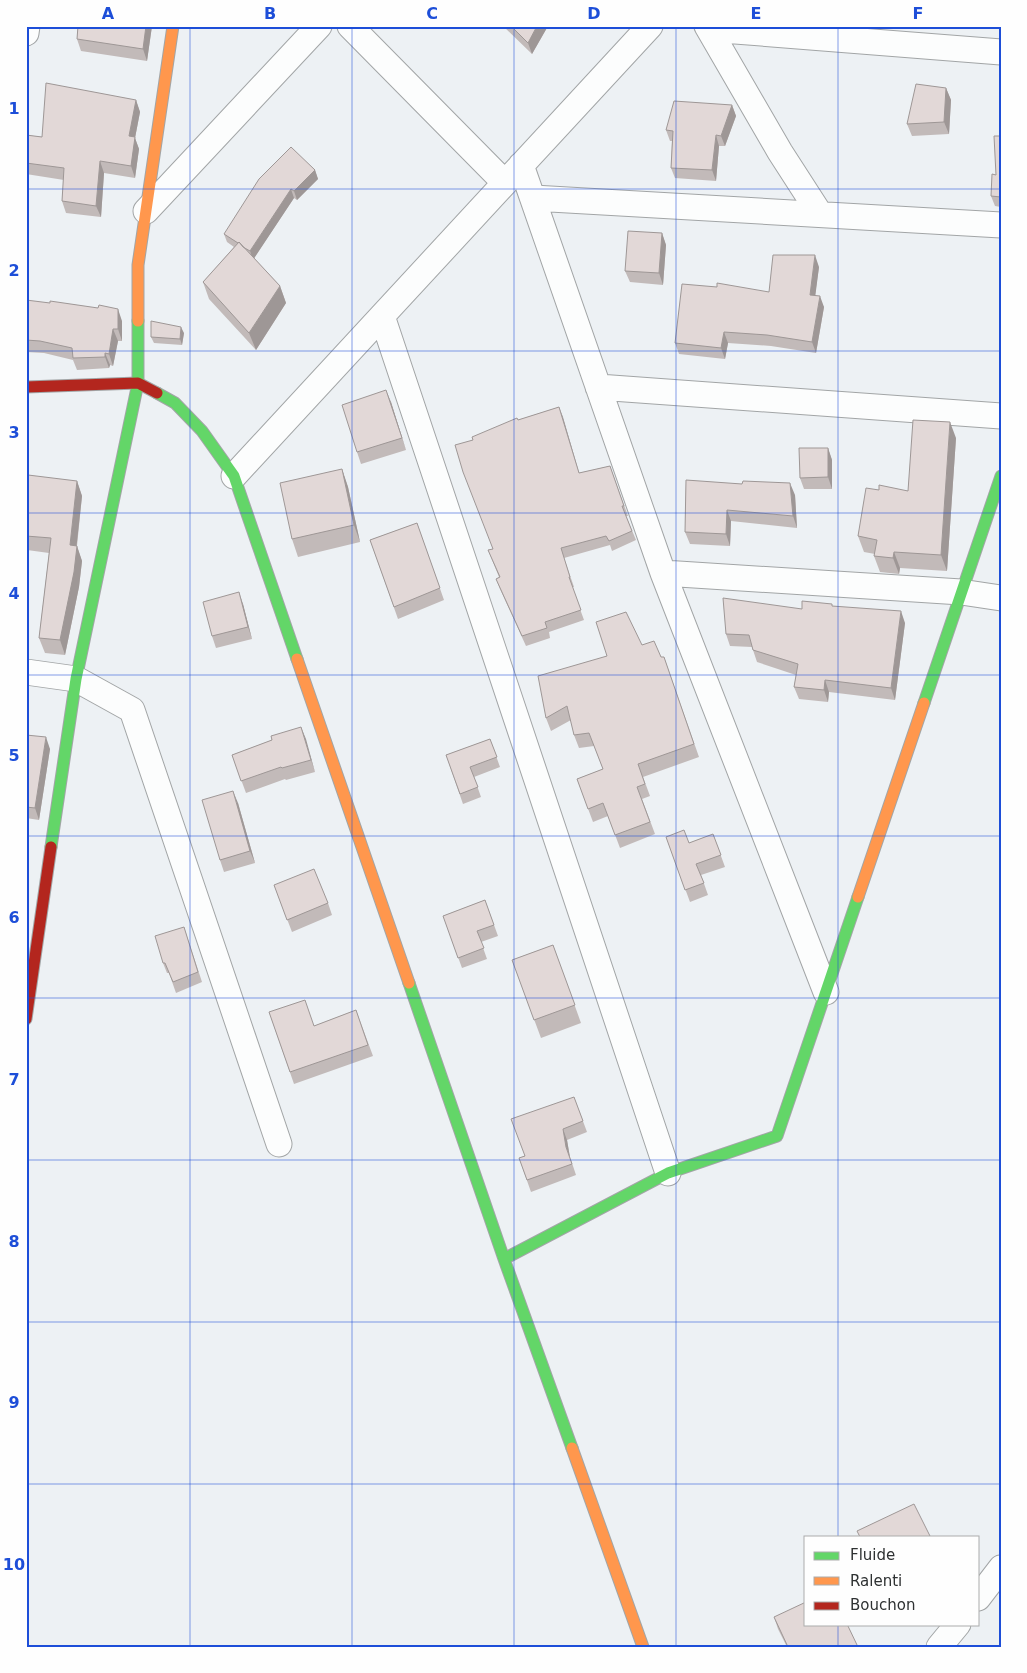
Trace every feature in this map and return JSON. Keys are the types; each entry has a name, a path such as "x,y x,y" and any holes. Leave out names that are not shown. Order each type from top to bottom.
{"street":[{"path":"26,33 27,26"},
{"path":"26,1019 76,679 138,383 138,265 173,26"},
{"path":"146,211 319,26"},
{"path":"350,26 513,174 533,198 663,574 826,992"},
{"path":"234,476 650,26"},
{"path":"708,27 1001,52"},
{"path":"708,27 780,152 820,214"},
{"path":"533,198 1001,225"},
{"path":"382,316 668,1173"},
{"path":"26,387 138,383 175,403 202,431 234,476 504,1259 643,1647"},
{"path":"598,387 1001,416"},
{"path":"504,1259 668,1173 777,1136 961,592 996,501 1001,476"},
{"path":"663,574 961,592 1001,598"},
{"path":"26,672 76,679 132,710 279,1144"},
{"path":"980,1595 1001,1568"},
{"path":"939,1647 956,1626"}],"building":[{"path":"78,26 146,26 143,49 77,39"},
{"path":"511,26 537,26 528,43"},
{"path":"46,83 136,100 129,136 135,137 131,166 100,161 96,206 62,201 64,168 26,163 26,135 42,137"},
{"path":"916,84 946,88 944,122 907,124"},
{"path":"674,101 732,105 721,136 716,135 712,170 671,168 673,131 666,130"},
{"path":"994,136 1001,136 1001,197 991,196 992,174 996,175"},
{"path":"291,147 315,170 294,191 291,189 250,251 239,242 224,234 259,179"},
{"path":"628,231 662,233 659,273 625,271"},
{"path":"239,242 280,286 249,333 203,282"},
{"path":"773,255 815,255 810,295 820,296 812,342 767,335 724,332 721,348 675,343 682,284 717,287 717,283 769,292"},
{"path":"26,300 50,303 50,301 98,308 99,305 118,309 118,329 113,329 109,354 105,353 105,357 73,358 72,348 26,340"},
{"path":"151,321 181,327 180,339 151,337"},
{"path":"386,390 402,438 357,452 342,405"},
{"path":"559,407 579,473 610,466 632,531 609,541 606,536 561,548 581,610 545,622 547,628 522,636 496,579 500,577 488,550 493,549 463,472 455,445 473,440 472,437 517,418 518,420"},
{"path":"913,420 950,422 941,555 894,552 893,558 874,556 877,540 858,536 866,488 879,490 879,485 908,491"},
{"path":"799,448 828,448 828,477 800,478"},
{"path":"342,469 354,525 292,539 280,483"},
{"path":"28,475 77,481 70,545 77,546 74,572 60,640 39,638 51,538 26,536"},
{"path":"686,480 742,484 743,481 790,483 793,516 727,510 726,534 685,532"},
{"path":"417,523 440,588 394,607 370,540"},
{"path":"239,592 248,627 212,636 203,602"},
{"path":"723,598 802,609 802,601 832,604 832,606 901,611 891,688 825,680 824,690 794,687 798,664 753,650 749,635 726,634"},
{"path":"626,612 642,645 654,641 661,657 664,657 694,744 638,764 645,784 637,787 650,822 615,835 603,803 588,809 577,779 603,769 589,733 574,735 567,706 546,718 538,676 607,656 596,622"},
{"path":"301,727 311,760 281,767 241,781 232,755 272,740 271,736"},
{"path":"26,735 46,737 35,808 26,807"},
{"path":"490,739 497,757 470,767 478,787 460,794 446,755"},
{"path":"233,791 250,851 220,860 202,800"},
{"path":"684,830 689,843 713,834 721,855 696,864 704,883 685,890 666,837"},
{"path":"314,869 328,903 287,920 274,885"},
{"path":"485,900 494,925 477,931 484,948 458,958 443,916"},
{"path":"184,927 198,972 173,982 165,963 163,963 155,936"},
{"path":"553,945 575,1005 534,1020 512,960"},
{"path":"305,1000 314,1026 356,1010 368,1045 290,1072 269,1012"},
{"path":"574,1097 583,1121 563,1129 566,1147 572,1164 527,1180 519,1158 525,1156 511,1119"},
{"path":"914,1504 930,1536 860,1536 857,1531"},
{"path":"804,1603 804,1626 848,1626 858,1647 788,1647 774,1617"}],"traffic: fast":[{"path":"51,847 76,679 138,383 138,321"},
{"path":"157,393 175,403 202,431 234,476 297,659"},
{"path":"924,703 1001,476"},
{"path":"504,1259 668,1173 777,1136 858,897"},
{"path":"409,983 504,1259 572,1448"}],"traffic: slow":[{"path":"138,321 138,265 173,26"},
{"path":"297,659 409,983"},
{"path":"858,897 924,703"},
{"path":"572,1448 643,1647"}],"traffic: jam":[{"path":"26,387 138,383 157,393"},
{"path":"26,1019 51,847"}]}
